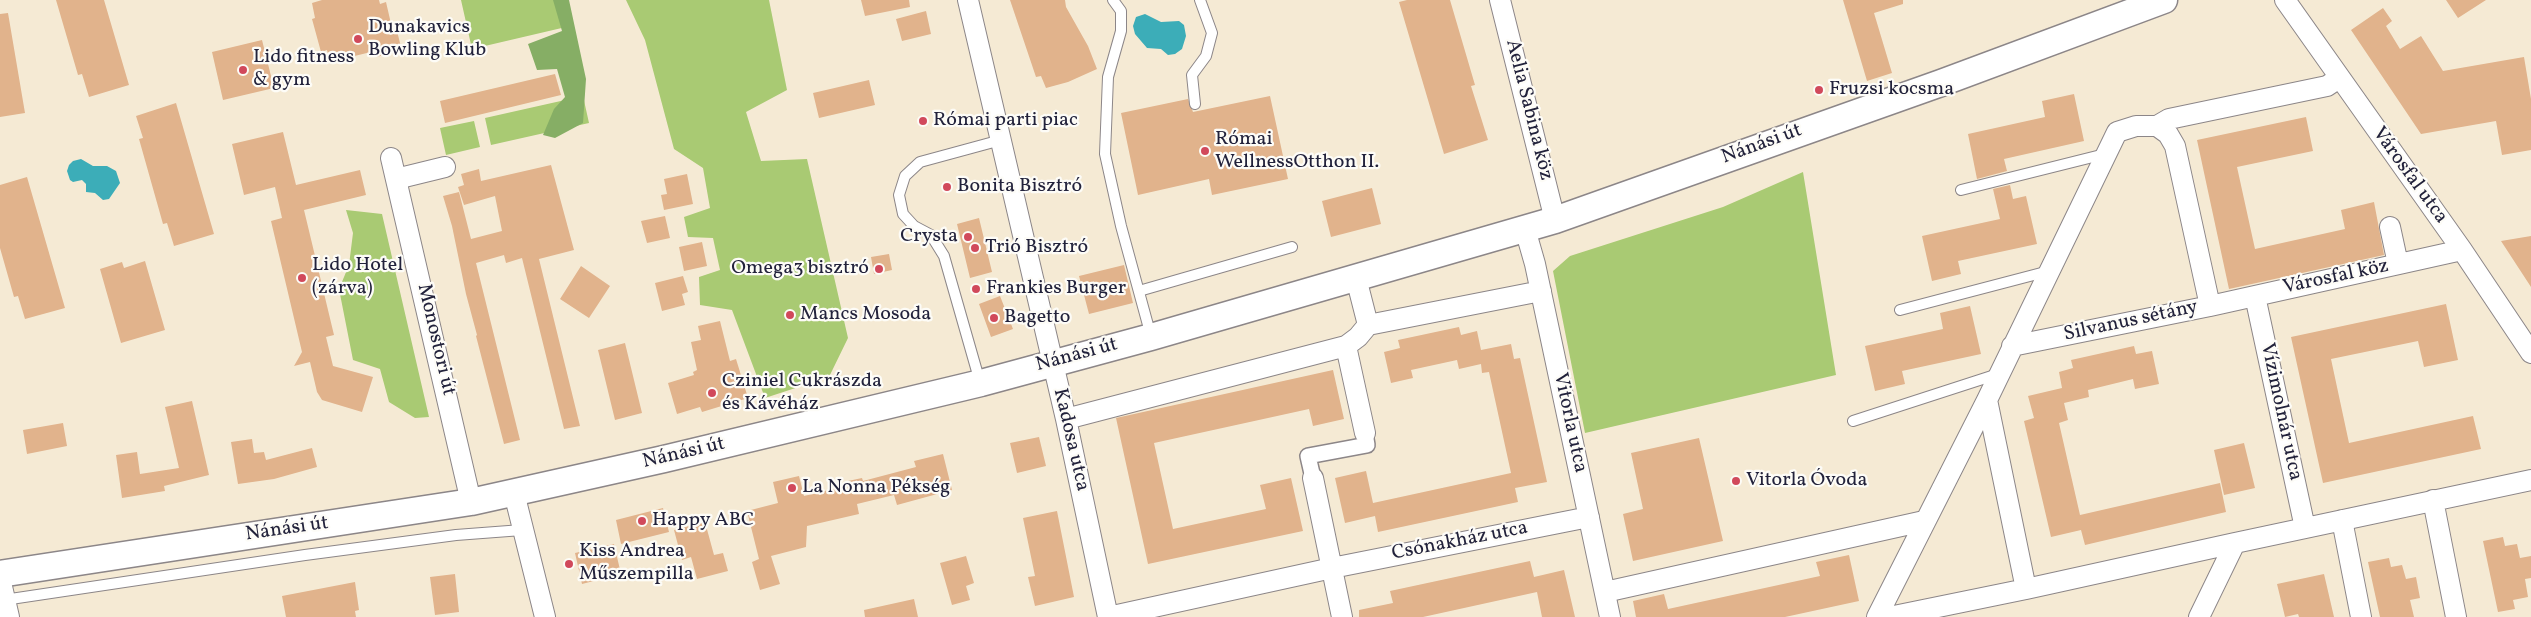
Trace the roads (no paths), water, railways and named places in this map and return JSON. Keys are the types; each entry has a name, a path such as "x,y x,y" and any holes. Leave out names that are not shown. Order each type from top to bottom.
{"street":[{"name":"Kadosa utca","path":"968,0 1066,419 1108,617"},
{"name":"Aelia Sabina köz","path":"1500,0 1555,220"},
{"name":"Nánási út","path":"0,574 471,502 673,457 981,383 1152,337 1555,220 1941,83 2164,0"},
{"name":"Városfal utca","path":"2285,0 2462,250 2531,353"},
{"path":"1878,617 1924,521 1987,400 2117,132 2136,126 2157,126 2169,119 2327,86 2339,78"},
{"name":"Silvanus sétány","path":"2012,346 2210,306 2175,146 2168,134 2157,126"},
{"name":"Monostori út","path":"391,158 471,502"},
{"path":"396,179 445,167"},
{"path":"2390,227 2398,264"},
{"name":"Vitorla utca","path":"1525,229 1541,291 1610,617"},
{"name":"Városfal köz","path":"2210,306 2462,250"},
{"path":"1356,278 1368,325"},
{"path":"1066,419 1346,346 1358,337 1368,325 1541,291"},
{"name":"Vízimolnár utca","path":"2255,296 2305,528"},
{"path":"1342,617 1308,456 1367,445 1346,346"},
{"path":"1987,400 2026,589"},
{"path":"1889,617 2531,480"},
{"path":"514,493 545,617"},
{"path":"2433,500 2456,617"},
{"name":"Csónakház utca","path":"1108,617 1332,568 1589,517"},
{"path":"2342,520 2361,617"},
{"path":"1605,592 1924,521"},
{"path":"2199,617 2235,543"},
{"path":"0,578 5,606"}],"lane":[{"path":"1113,0 1121,12 1121,31 1108,77 1105,154 1152,337"},
{"path":"1195,104 1192,75 1206,56 1212,33 1200,0"},
{"path":"981,383 944,256 930,235 914,226 903,214 899,195 905,176 920,162 1001,140"},
{"path":"1961,190 2106,154"},
{"path":"1139,291 1292,247"},
{"path":"1900,310 2049,271"},
{"path":"1853,421 1999,374"},
{"path":"5,606 456,535 522,530"}],"water":[{"path":"1145,14 1161,22 1179,21 1184,25 1186,36 1182,49 1175,54 1168,55 1161,49 1147,48 1135,34 1133,26 1136,17"},
{"path":"81,159 93,166 107,166 116,171 120,183 109,199 103,200 95,193 86,192 86,184 82,180 73,182 70,180 67,171 69,165 73,161"}],"place":[{"name":"Dunakavics Bowling Klub","path":"358,39"},
{"name":"Lido fitness & gym","path":"243,70"},
{"name":"Fruzsi kocsma","path":"1819,90"},
{"name":"Római parti piac","path":"923,121"},
{"name":"Római WellnessOtthon II.","path":"1205,151"},
{"name":"Bonita Bisztró","path":"947,187"},
{"name":"Crysta","path":"968,237"},
{"name":"Trió Bisztró","path":"975,248"},
{"name":"Omega3 bisztró","path":"879,269"},
{"name":"Lido Hotel (zárva)","path":"302,278"},
{"name":"Frankies Burger","path":"976,289"},
{"name":"Mancs Mosoda","path":"790,315"},
{"name":"Bagetto","path":"994,318"},
{"name":"Cziniel Cukrászda és Kávéház","path":"712,393"},
{"name":"Vitorla Óvoda","path":"1736,481"},
{"name":"La Nonna Pékség","path":"792,488"},
{"name":"Happy ABC","path":"642,521"},
{"name":"Kiss Andrea Műszempilla","path":"569,564"}]}
